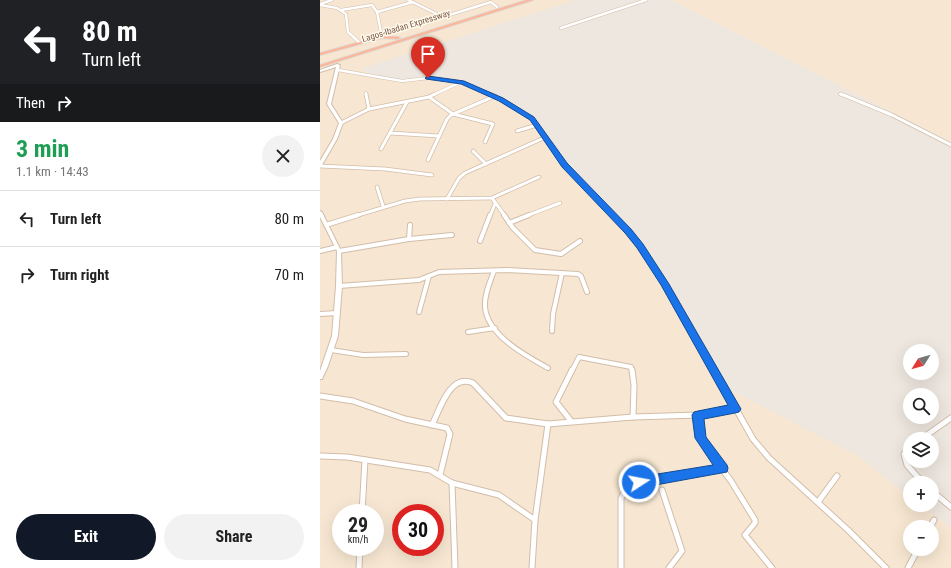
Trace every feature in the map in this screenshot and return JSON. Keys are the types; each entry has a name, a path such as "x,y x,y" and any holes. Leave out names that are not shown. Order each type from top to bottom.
{"highway":[{"name":"Lagos-Ibadan Expressway","path":"320,61 520,0"},
{"name":"Lagos-Ibadan Expressway","path":"320,66 531,0"},
{"path":"320,54 382,37 398,38"},
{"path":"338,68 384,46"}],"street":[{"path":"320,4 332,0"},
{"path":"408,0 443,17 491,2 497,7"},
{"path":"561,28 646,0"},
{"path":"377,12 413,2"},
{"path":"320,4 341,10 346,14 347,35 360,43"},
{"path":"341,10 372,5 377,12 382,37"},
{"path":"320,71 338,68 402,81 428,78 462,82 495,96 532,119 546,137 564,165 628,231 640,246 665,284 753,439 769,458 848,530 886,568"},
{"path":"338,68 329,104 341,123 339,132 326,152 320,165 385,169 432,175"},
{"path":"341,123 369,109 429,97 462,82"},
{"path":"366,93 369,109"},
{"path":"840,94 892,115 951,145"},
{"path":"428,160 447,119 454,114 495,96"},
{"path":"429,97 454,114 493,124 485,142"},
{"path":"381,149 407,102"},
{"path":"517,131 537,125"},
{"path":"390,133 439,136"},
{"path":"447,199 458,178 546,137"},
{"path":"473,151 486,164"},
{"path":"323,221 383,206 420,199 492,198 507,190 539,178"},
{"path":"377,187 383,206"},
{"path":"492,198 494,204 509,223 535,250 561,254 580,240"},
{"path":"509,223 560,203"},
{"path":"480,241 494,204"},
{"path":"320,212 323,221 338,249 339,286 335,336 320,377"},
{"path":"409,238 410,224"},
{"path":"320,251 409,238 452,235"},
{"path":"339,286 419,280 439,272 494,270 562,273 581,276 587,292"},
{"path":"494,270 486,299 486,312 490,322 517,348 548,368"},
{"path":"552,330 553,314 562,273"},
{"path":"419,312 428,276"},
{"path":"320,314 337,313"},
{"path":"468,332 495,328"},
{"path":"331,350 364,355 406,354"},
{"path":"571,421 556,402 579,357 631,367 634,382 631,406 633,417"},
{"path":"432,426 452,387 458,381 465,379 473,383 506,418 548,424 633,417 698,415 735,409"},
{"path":"320,396 353,401 405,419 447,428 449,431 445,458 440,475"},
{"path":"698,415 700,438 722,468 756,520 747,531 746,535 772,568"},
{"path":"930,432 951,418"},
{"path":"532,568 532,540 548,424"},
{"path":"320,456 348,457 430,470 452,483 499,495 535,520"},
{"path":"362,504 364,460"},
{"path":"621,568 621,498 625,490 639,482 722,468"},
{"path":"910,468 917,476"},
{"path":"818,502 837,476"},
{"path":"452,483 455,568"},
{"path":"662,490 682,551 675,562 668,568"},
{"path":"939,496 951,507"},
{"path":"359,568 360,556"},
{"path":"908,568 914,556"}],"shaded area":[{"path":"320,0 951,0 951,568 320,568"},
{"path":"576,0 671,0 951,142 951,528 930,512 939,512 939,476 903,476 903,491 858,456 729,389 689,320 637,239 566,165 558,155 537,119 495,95 463,80 432,76 403,80 376,76 360,69"}],"route":[{"path":"428,78 462,82 501,99 532,119 546,137 564,165 628,231 640,246 665,284 735,409 698,415 700,438 722,468 639,482"}]}
